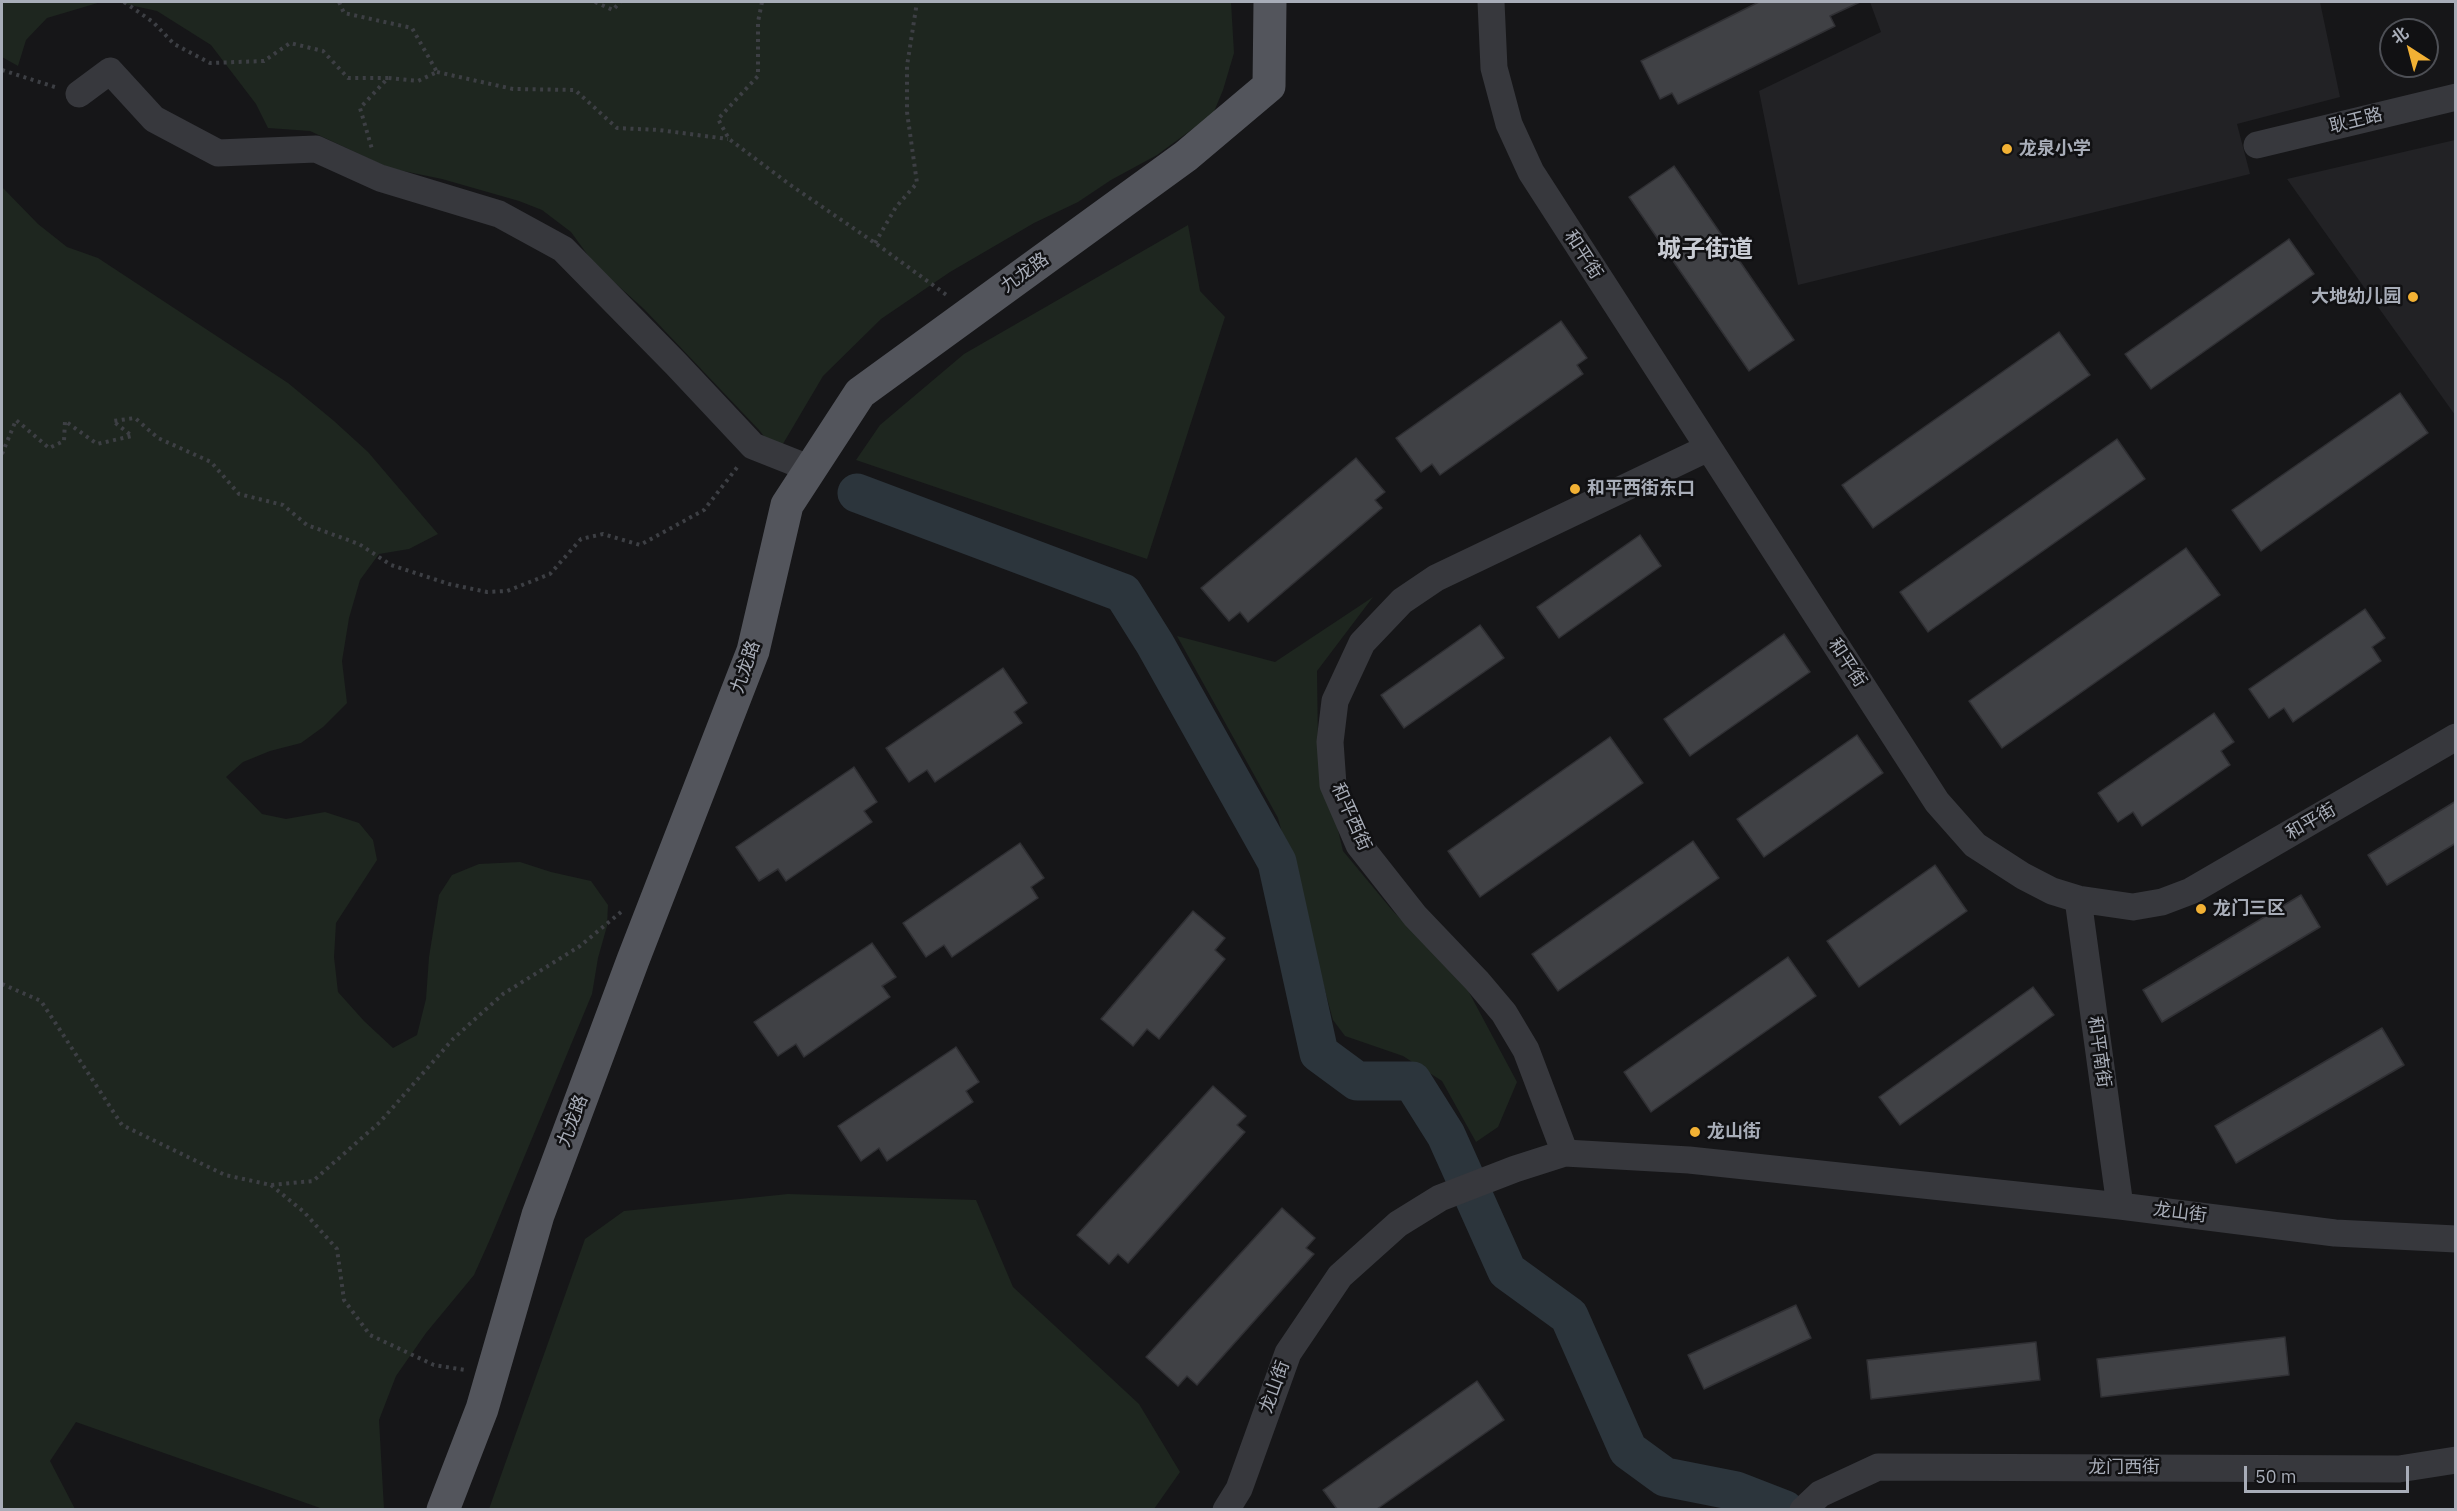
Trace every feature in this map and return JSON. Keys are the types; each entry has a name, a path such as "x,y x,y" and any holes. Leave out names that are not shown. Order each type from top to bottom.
{"main road":[{"name":"九龙路","path":"443,1509 482,1409 538,1215 753,651 788,505 860,393 1186,156 1269,86 1270,2"}],"street":[{"name":"和平街","path":"1491,2 1494,68 1509,124 1531,172 1937,802 1975,845 2022,876 2052,891 2078,899 2133,907 2162,902 2191,891 2456,737"},
{"path":"79,94 110,71 154,119 218,153 316,149 380,178 499,214 563,249 753,446 811,469"},
{"name":"耿王路","path":"2257,145 2456,97"},
{"name":"和平西街","path":"1565,1153 1526,1050 1504,1013 1415,916 1359,846 1333,785 1330,742 1335,701 1362,644 1402,601 1436,578 1708,448"},
{"name":"和平南街","path":"2078,899 2120,1206"},
{"name":"龙山街","path":"1226,1509 1239,1489 1288,1353 1340,1276 1398,1224 1440,1198 1515,1169 1565,1153 1678,1159 2120,1206 2336,1233 2456,1239"},
{"name":"龙门西街","path":"1811,1502 1878,1467 2399,1469 2456,1460"}],"path":[{"path":"124,2 153,22 174,44 210,63 264,61 290,43 323,51 348,78 418,81 437,72 513,89 575,90 617,128 658,130 729,139"},
{"path":"339,2 344,13 412,28 437,72"},
{"path":"595,2 613,10 620,2"},
{"path":"762,2 758,22 758,76 718,119 729,139 970,313"},
{"path":"875,243 896,207 917,183 907,112 907,66 917,2"},
{"path":"2,70 79,94"},
{"path":"380,178 360,108 388,78"},
{"path":"2,454 16,420 49,448 64,441 66,421 97,444 132,436 113,422 135,418 158,438 211,462 239,494 282,505 307,525 359,544 391,565 449,584 487,592 507,591 550,574 580,539 603,534 640,545 704,510 753,446"},
{"path":"2,984 41,1001 122,1125 225,1175 271,1185 313,1181 380,1122 453,1039 503,993 580,946 624,910"},
{"path":"271,1185 304,1212 337,1249 344,1300 370,1335 434,1365 492,1375"}],"shaded area":[{"path":"2,2 101,2 47,18 26,40 18,66 2,57"},
{"path":"116,2 1231,2 1234,53 1213,114 1157,155 1111,180 1078,202 1034,223 950,272 881,319 823,376 777,454 760,431 644,309 595,265 571,232 542,210 442,179 389,168 310,131 268,128 256,104 211,45 157,11"},
{"name":"龙泉小学","path":"1870,2 2320,2 2340,97 2237,124 2250,174 1798,285 1759,91 1881,32"},
{"name":"大地幼儿园","path":"2456,140 2455,415 2287,179"},
{"path":"2,187 38,224 67,247 98,258 288,383 368,452 438,534 409,549 379,554 360,580 349,618 342,661 347,703 323,727 301,743 270,751 243,762 226,777 262,814 286,819 325,812 359,823 373,840 377,860 336,923 334,957 338,992 393,1048 417,1035 426,999 429,957 439,895 452,875 479,864 520,862 591,881 608,905 607,926 598,958 592,994 491,1237 474,1275 426,1333 396,1376 379,1420 384,1509 323,1509 76,1422 50,1461 75,1509 2,1509"},
{"path":"1188,225 1200,291 1225,317 1147,559 856,460 880,425 964,354"},
{"path":"1373,597 1317,671 1318,746 1343,851 1392,910 1464,983 1517,1082 1498,1127 1476,1142 1442,1081 1403,1056 1345,1036 1333,1020 1278,818 1177,636 1275,662"},
{"path":"788,1194 976,1200 1013,1287 1139,1404 1180,1472 1154,1509 489,1509 585,1239 624,1211"}],"building":[{"path":"1759,2 1860,2 1830,16 1835,26 1678,104 1672,93 1660,99 1641,61"},
{"path":"1674,166 1794,340 1749,371 1629,197"},
{"path":"2289,239 2314,274 2151,389 2125,354"},
{"path":"1561,321 1587,358 1577,365 1583,374 1440,475 1432,464 1421,472 1396,438"},
{"path":"2059,332 2090,375 1873,528 1842,485"},
{"path":"2400,393 2428,433 2261,551 2232,510"},
{"path":"2117,439 2145,479 1928,632 1900,592"},
{"path":"1356,458 1385,492 1375,500 1382,508 1248,622 1240,612 1229,621 1201,588"},
{"path":"1640,535 1661,566 1559,638 1537,607"},
{"path":"2186,548 2220,595 2002,748 1969,701"},
{"path":"2365,609 2385,638 2372,647 2381,661 2293,722 2284,708 2269,718 2249,689"},
{"path":"1480,625 1504,658 1404,728 1381,695"},
{"path":"1784,634 1810,672 1690,756 1664,719"},
{"path":"1003,668 1027,703 1014,712 1022,723 935,782 927,770 909,782 886,748"},
{"path":"2214,713 2234,742 2221,751 2230,765 2142,826 2133,812 2118,822 2098,793"},
{"path":"1857,735 1883,773 1764,857 1737,819"},
{"path":"1610,737 1643,783 1480,897 1448,851"},
{"path":"854,767 877,802 864,811 872,822 786,881 778,869 759,881 736,847"},
{"path":"2456,801 2456,843 2387,885 2368,855"},
{"path":"1693,841 1719,878 1558,991 1532,954"},
{"path":"1020,843 1044,878 1031,887 1038,898 952,957 944,945 926,957 903,923"},
{"path":"1935,865 1967,911 1859,987 1827,941"},
{"path":"2301,895 2320,927 2162,1022 2143,990"},
{"path":"1193,911 1225,938 1215,950 1225,959 1159,1039 1147,1029 1133,1046 1101,1019"},
{"path":"872,943 896,977 882,986 890,997 804,1057 796,1044 778,1056 754,1022"},
{"path":"1788,957 1816,996 1651,1112 1624,1072"},
{"path":"2033,987 2054,1015 1900,1125 1879,1097"},
{"path":"2382,1028 2404,1065 2236,1163 2215,1126"},
{"path":"956,1047 979,1082 966,1091 973,1102 887,1161 879,1148 861,1161 838,1126"},
{"path":"1213,1086 1246,1116 1237,1125 1245,1132 1128,1263 1118,1254 1109,1264 1077,1235"},
{"path":"1282,1208 1315,1238 1306,1248 1314,1254 1197,1385 1187,1376 1178,1386 1146,1357"},
{"path":"1796,1305 1811,1338 1704,1389 1688,1355"},
{"path":"2285,1337 2289,1375 2101,1397 2097,1359"},
{"path":"2036,1342 2040,1380 1871,1399 1867,1360"},
{"path":"1477,1381 1504,1420 1377,1509 1337,1509 1323,1490"}],"waterway":[{"path":"857,493 1123,593 1155,644 1277,862 1319,1053 1357,1081 1412,1081 1446,1135 1507,1271 1569,1316 1628,1450 1665,1477 1736,1491 1785,1510"}],"place":[{"name":"龙泉小学","path":"2007,149"},
{"name":"大地幼儿园","path":"2413,297"},
{"name":"和平西街东口","path":"1575,489"},
{"name":"龙门三区","path":"2201,909"},
{"name":"龙山街","path":"1695,1132"}],"district":[{"name":"城子街道","path":"1705,250"}]}
